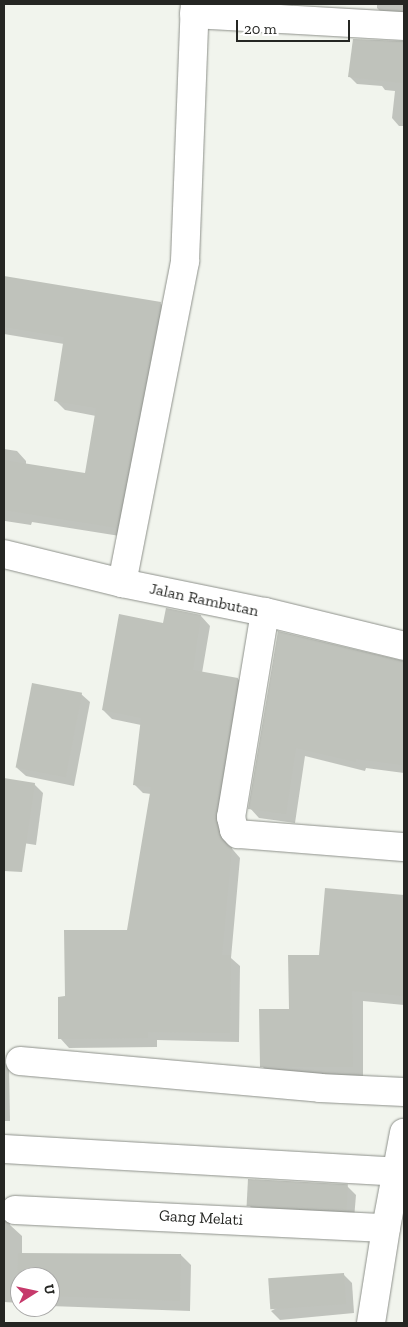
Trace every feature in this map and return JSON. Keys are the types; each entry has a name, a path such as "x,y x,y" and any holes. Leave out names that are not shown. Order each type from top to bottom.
{"street":[{"path":"122,583 185,261 195,9 404,26"},
{"name":"Jalan Rambutan","path":"4,554 122,583 264,612 404,646"},
{"path":"264,612 231,817 234,830 238,834 404,847"},
{"path":"20,1061 320,1088 404,1092"},
{"path":"371,1323 404,1133"},
{"path":"4,1148 397,1172"},
{"name":"Gang Melati","path":"15,1210 386,1228"}],"building":[{"path":"353,39 404,41 402,83 348,77"},
{"path":"4,276 161,302 117,528 4,510 4,460 85,473 96,408 54,401 64,337 4,327"},
{"path":"166,608 201,615 193,670 238,678 216,815 219,834 223,841 232,847 222,955 231,955 230,1033 148,1032 148,1038 58,1039 58,997 65,996 64,930 127,930 151,787 133,785 141,718 102,710 119,614 163,623"},
{"path":"278,631 404,661 402,765 356,759 356,762 296,748 286,814 248,809"},
{"path":"32,683 82,693 66,777 16,767"},
{"path":"4,778 35,783 22,872 4,871"},
{"path":"325,888 404,895 404,996 352,991 353,1067 260,1067 259,1009 289,1009 288,955 319,955"},
{"path":"248,1179 348,1184 346,1211 247,1206"},
{"path":"18,1253 181,1254 180,1301 60,1296 60,1267 18,1267"},
{"path":"344,1273 346,1304 270,1309 268,1278"}]}
